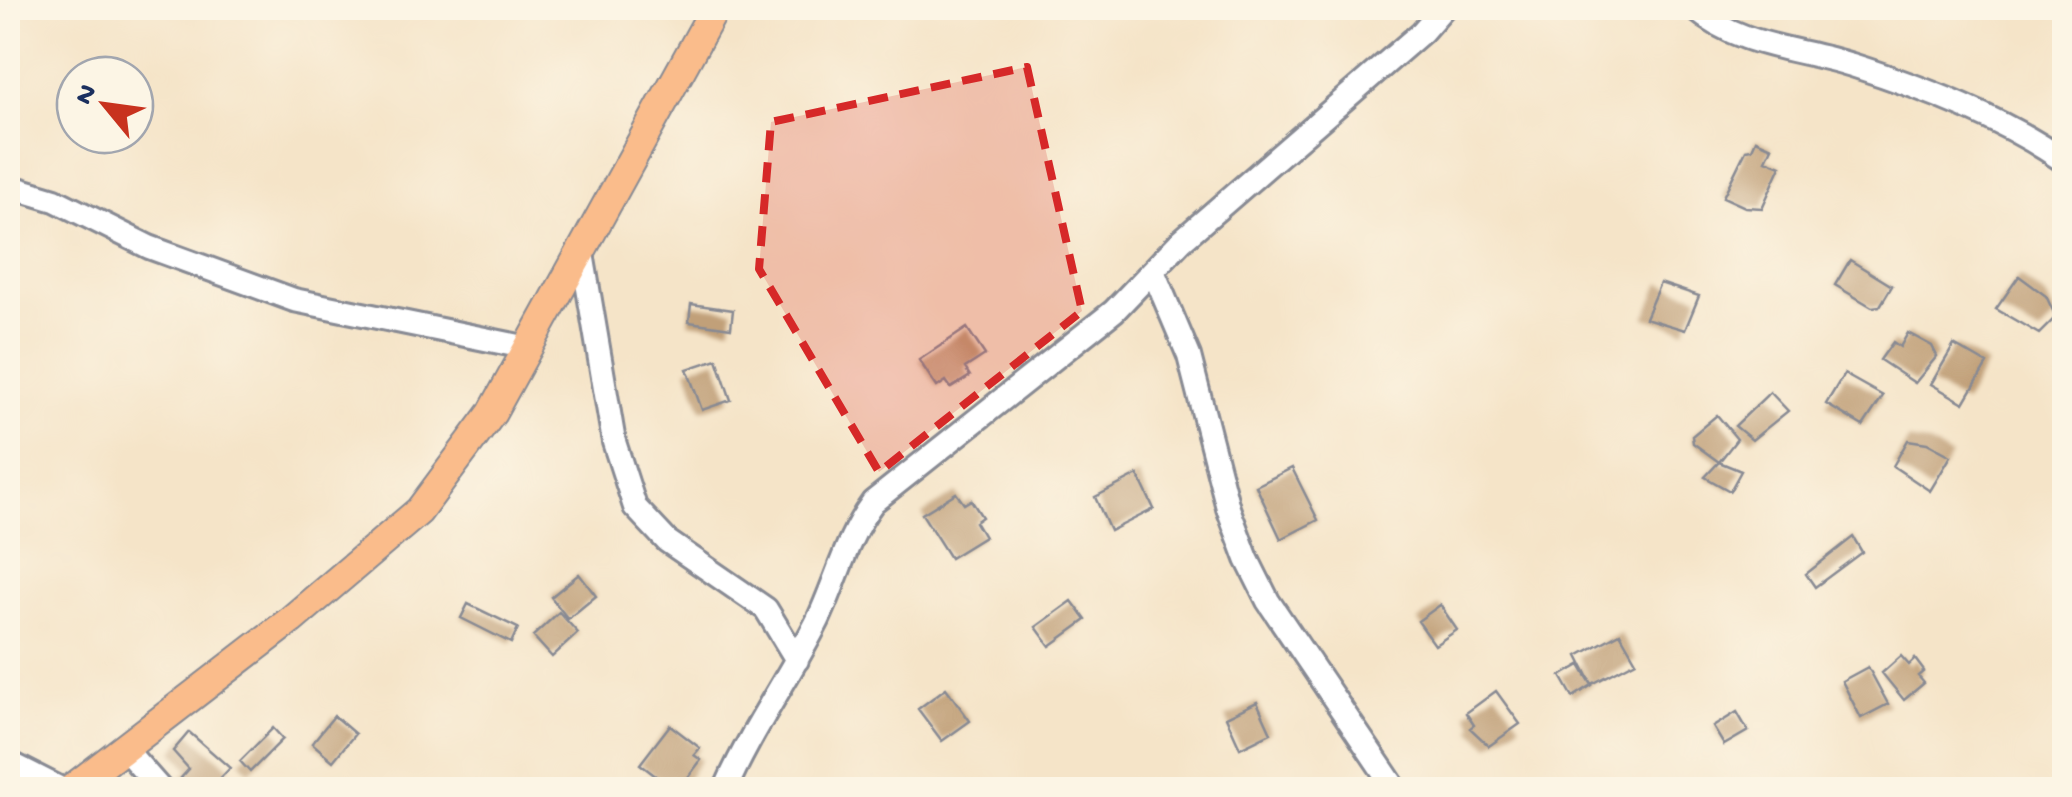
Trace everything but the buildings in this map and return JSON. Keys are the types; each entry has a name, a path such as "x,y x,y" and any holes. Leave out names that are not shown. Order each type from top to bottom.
{"main road":[{"path":"67,790 291,620 419,512 492,413 715,8"}],"street":[{"path":"725,790 764,710 820,617 855,526 873,502 1114,311 1152,271 1422,32 1443,8"},
{"path":"1694,8 1750,42 1849,64 1923,91 2064,161"},
{"path":"8,186 55,200 149,247 294,300 529,348"},
{"path":"582,253 614,442 635,507 667,541 766,609 797,660"},
{"path":"1152,271 1188,356 1228,508 1247,559 1268,601 1396,790"},
{"path":"124,748 162,790"},
{"path":"8,762 67,790"}],"highlighted area":[{"path":"1027,67 1082,311 879,472 759,269 771,122"}]}
